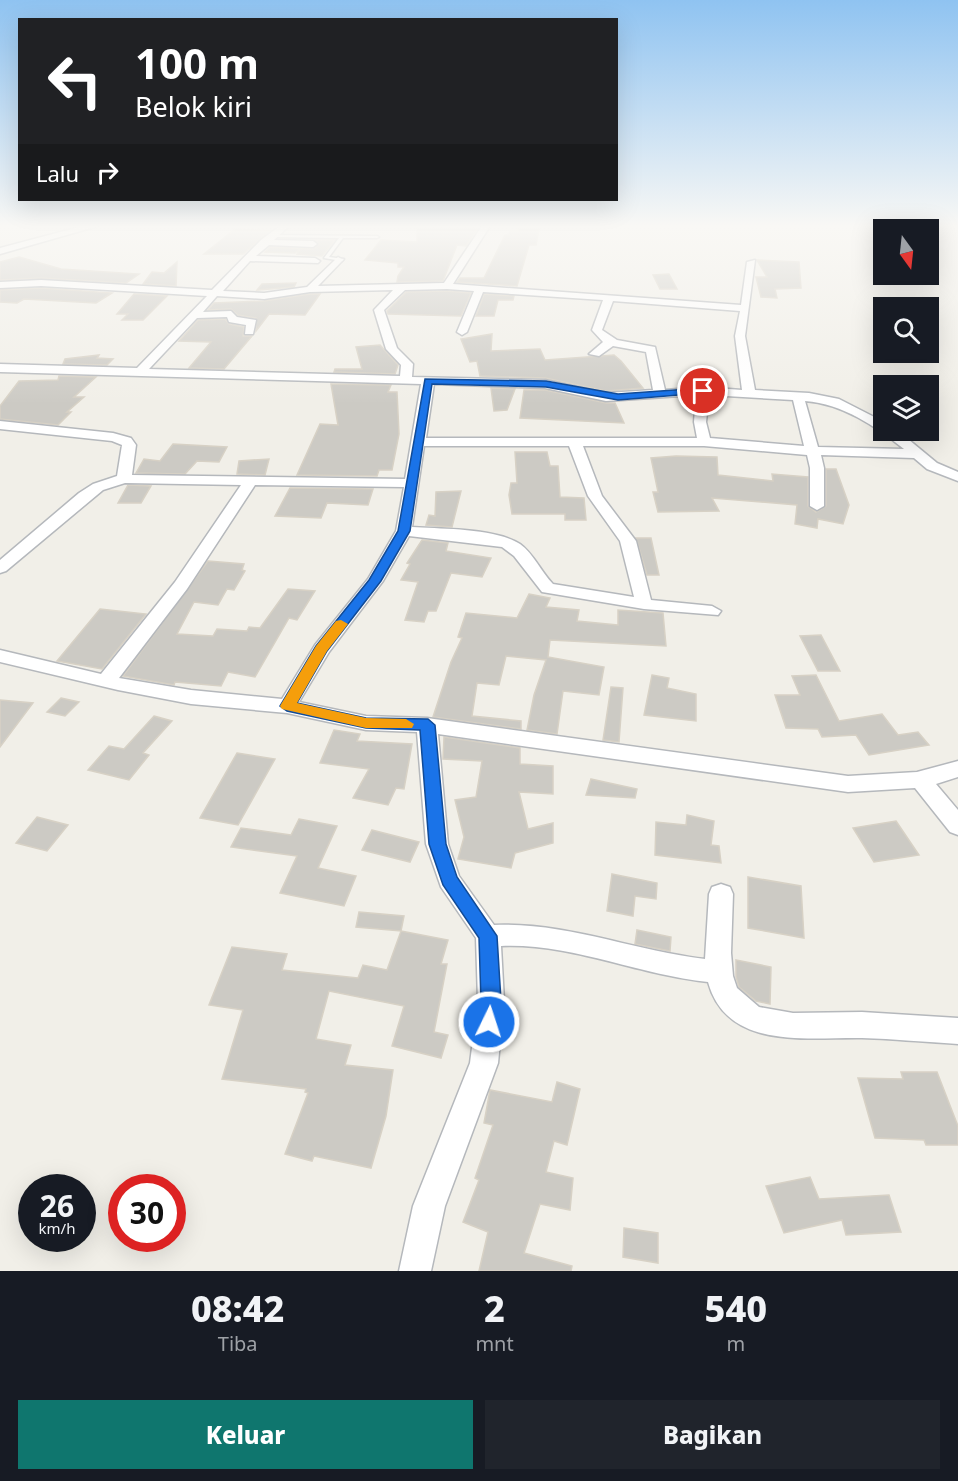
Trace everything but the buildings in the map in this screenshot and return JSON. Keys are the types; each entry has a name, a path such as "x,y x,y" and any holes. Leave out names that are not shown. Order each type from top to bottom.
{"street":[{"path":"79,285 270,296 310,289 447,286 746,308"},
{"path":"138,374 221,285"},
{"path":"310,289 314,285"},
{"path":"749,285 740,336 749,392"},
{"path":"402,287 379,310 392,349 407,364 406,380"},
{"path":"462,332 480,288"},
{"path":"609,297 597,330 602,338 612,342 663,350"},
{"path":"192,315 231,314 233,320 252,322 249,332"},
{"path":"595,354 612,342"},
{"path":"651,349 660,395"},
{"path":"0,368 138,374 546,384 606,396 703,391 749,392 798,396 839,403 873,421"},
{"path":"287,706 321,649 375,581 404,531 428,381"},
{"path":"703,391 700,422 704,442"},
{"path":"798,396 817,468 817,506"},
{"path":"0,425 113,436 126,441 129,445 124,479"},
{"path":"901,441 932,466 958,477"},
{"path":"418,442 704,442 812,451 917,454"},
{"path":"575,443 596,496 628,541 644,604"},
{"path":"0,568 84,496 98,487 124,479 411,483"},
{"path":"106,681 181,585 250,481"},
{"path":"404,531 492,540 513,546 527,560 537,579 548,588 644,604 712,611"},
{"path":"0,656 106,681 190,697 287,706 366,723 428,725 848,784 898,783 921,780 958,770"},
{"path":"416,1271 429,1206 484,1063 491,1001 488,936 450,880 437,844 428,725"},
{"path":"921,780 958,826"},
{"path":"721,894 719,972 722,987 728,998 760,1021 775,1024 958,1030"},
{"path":"488,936 513,936 592,946 672,966 719,972"}],"slow traffic":[{"path":"341,624 321,649 287,706 366,723 406,724"}],"route":[{"path":"489,1022 491,1001 488,936 470,913 450,880 437,844 428,725 366,723 287,706 321,649 375,581 404,531 428,381 546,384 593,395 618,397 703,391"}]}
